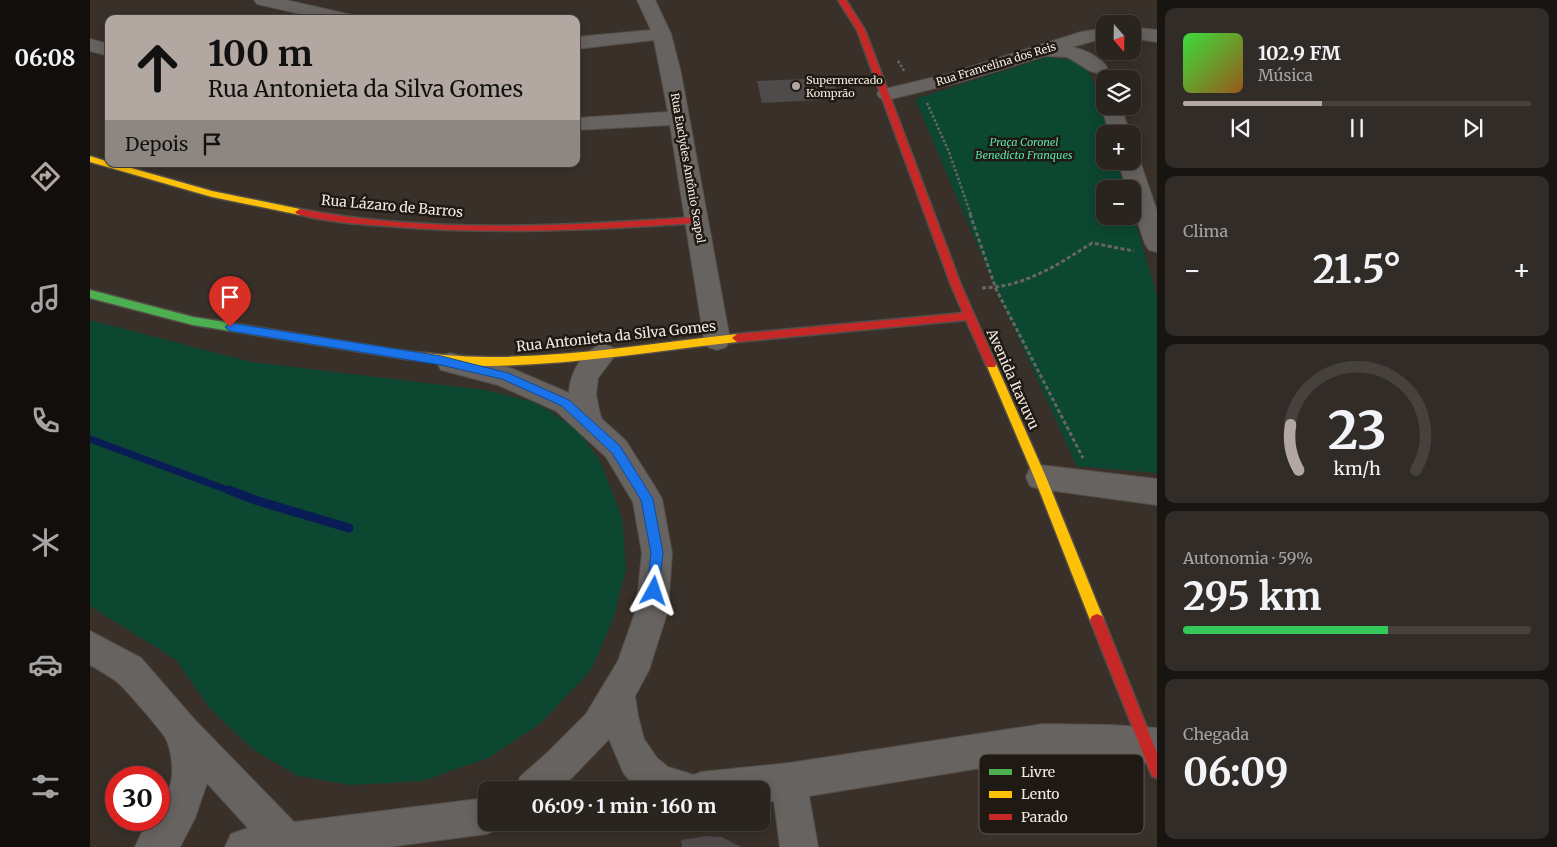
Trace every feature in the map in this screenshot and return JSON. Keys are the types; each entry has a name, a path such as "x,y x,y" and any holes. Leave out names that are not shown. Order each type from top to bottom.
{"street":[{"path":"263,0 329,15"},
{"name":"Rua Euclydes Antônio Scapol","path":"646,0 662,34 697,220 717,340"},
{"name":"Avenida Itavuvu","path":"842,0 861,30 956,285 1040,478 1153,754"},
{"path":"1141,33 1157,36"},
{"path":"580,42 662,34"},
{"name":"Rua Francelina dos Reis","path":"886,94 954,78 1096,35"},
{"path":"90,45 105,49"},
{"path":"1033,53 1057,50 1085,56 1100,74 1099,60"},
{"path":"580,124 678,118"},
{"name":"Rua Lázaro de Barros","path":"90,159 105,163"},
{"name":"Rua Lázaro de Barros","path":"118,167 212,194 329,218 452,228 586,228 697,220"},
{"path":"1132,170 1157,244"},
{"name":"Rua Antonieta da Silva Gomes","path":"90,294 192,321 441,361 526,362 717,340 970,316"},
{"path":"590,425 584,403 584,382 589,366 603,354"},
{"path":"441,361 504,376 566,403 616,449 647,499 657,553 652,610 632,670 598,726 543,781"},
{"path":"1040,478 1157,492"},
{"path":"90,647 129,670 182,731 285,840"},
{"path":"618,693 622,726 638,762 653,779 659,781"},
{"path":"154,847 160,842 182,810 190,775 182,731"},
{"path":"770,783 1043,741 1153,754"},
{"path":"789,781 799,847"},
{"path":"244,847 285,840 478,817"}],"path":[{"path":"928,98 926,101 949,152 996,289 1083,459"},
{"path":"956,285 996,289 1021,283 1052,268 1092,243 1135,251"}],"green space":[{"name":"Praça Coronel Benedicto Franques","path":"1047,57 1073,61 1087,70 1096,88 1096,115 1104,115 1107,125 1096,125 1096,170 1120,170 1122,180 1096,180 1096,225 1136,225 1157,296 1157,473 1077,466 996,289 915,99"},
{"path":"90,320 251,362 484,390 535,402 577,429 600,461 622,518 626,569 614,617 591,670 541,723 488,758 422,781 351,785 298,776 254,750 212,711 175,659 90,606"}],"building":[{"name":"Supermercado Komprão","path":"832,78 839,99 762,103 757,81"},
{"path":"707,836 722,837 741,847 682,847 681,840"}],"waterway":[{"path":"90,439 233,492"},
{"path":"229,490 258,501 349,528"}],"traffic: fast":[{"path":"90,294 193,321 405,355"}],"traffic: slow":[{"path":"90,159 105,163"},
{"path":"118,167 212,194 300,212"},
{"path":"405,355 447,360 530,360 612,353 737,338"},
{"path":"991,364 1040,477 1097,620"}],"traffic: jam":[{"path":"842,0 861,30 956,285 991,364"},
{"path":"300,212 373,222 473,228 622,225 697,220"},
{"path":"737,338 970,316"},
{"path":"1097,620 1157,771"}],"place":[{"name":"Supermercado Komprão","path":"796,86"}],"route":[{"path":"230,327 441,361 504,376 566,403 616,449 647,499 657,553 654,591"}]}
